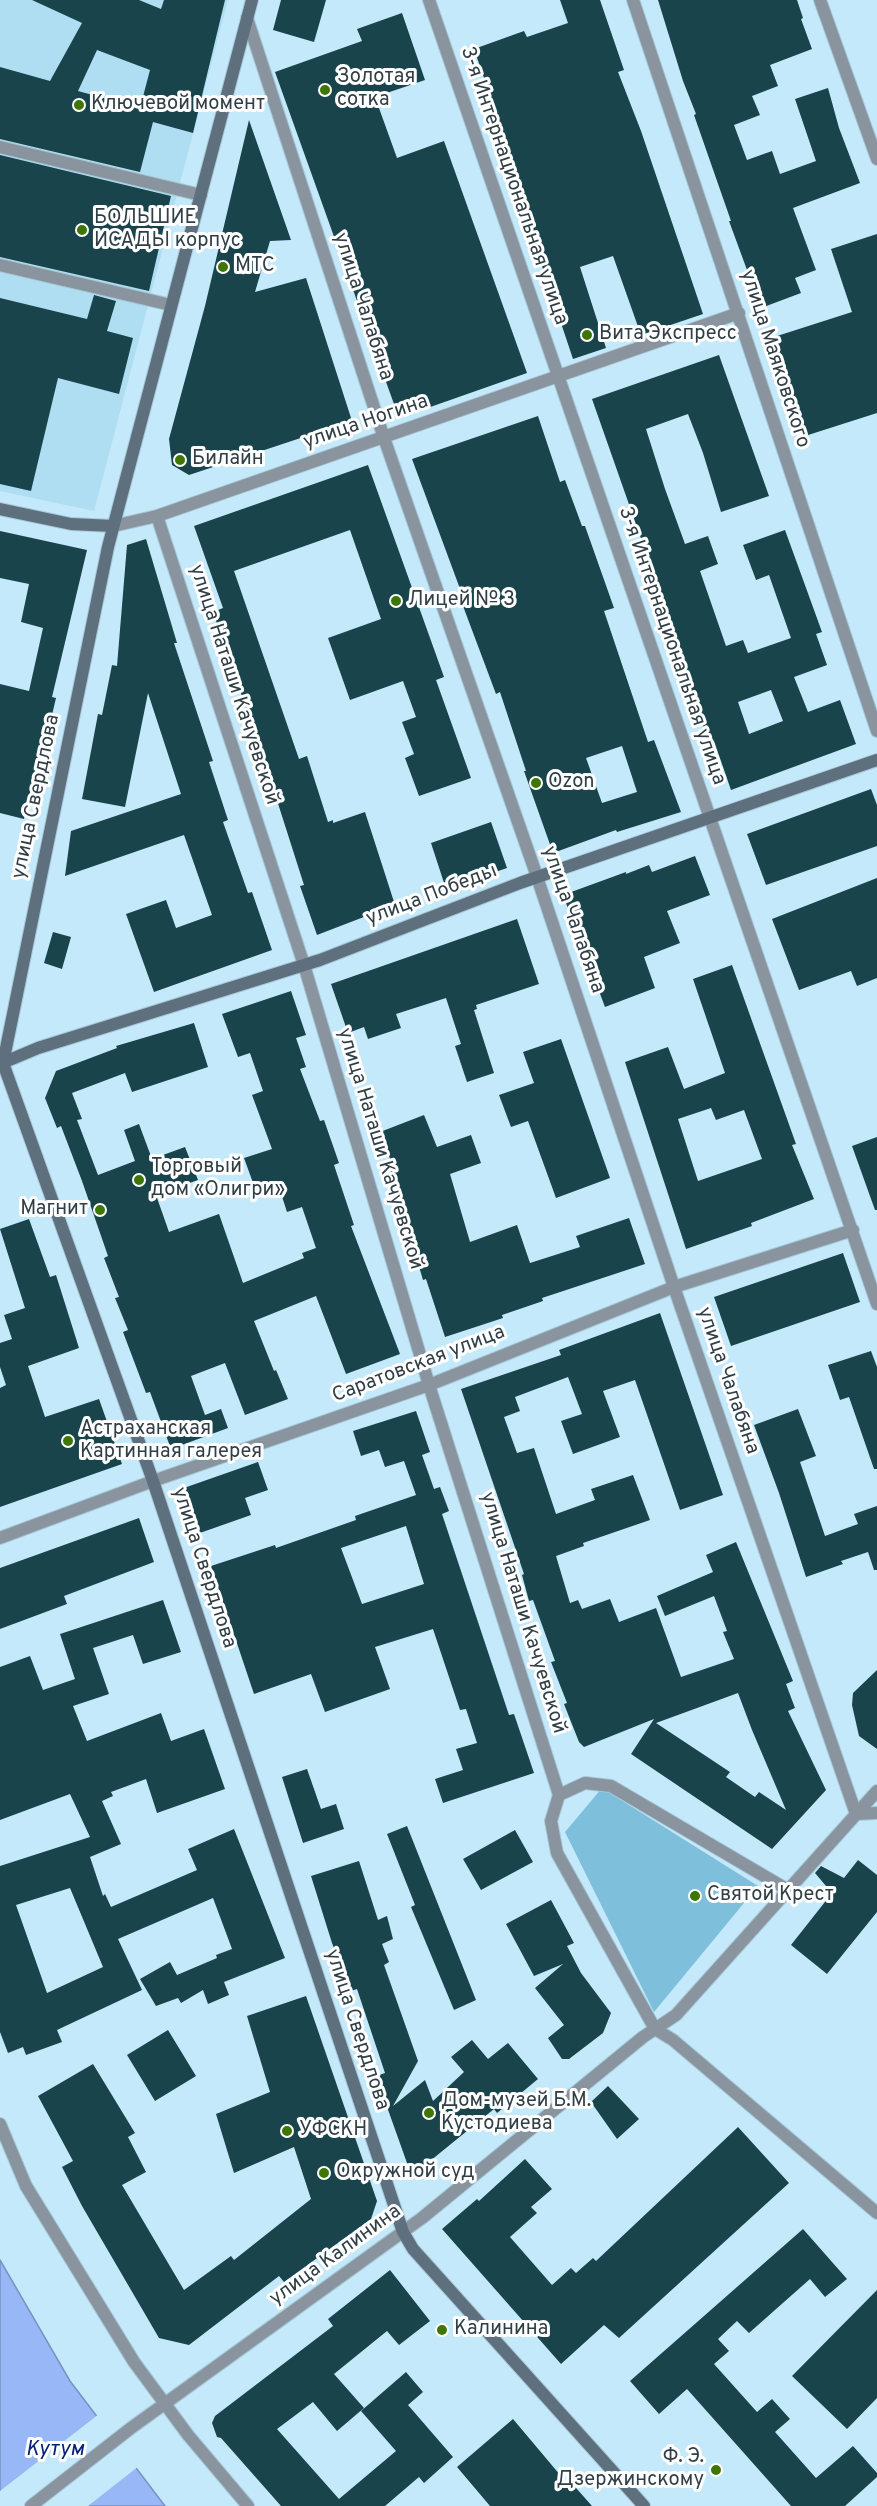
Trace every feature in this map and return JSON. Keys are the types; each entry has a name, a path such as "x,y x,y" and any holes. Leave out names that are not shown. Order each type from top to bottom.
{"main road":[{"name":"улица Свердлова","path":"252,0 113,526 2,1064 153,1481 403,2232 413,2249 644,2506"},
{"name":"улица Ногина","path":"0,509 71,524 113,526"},
{"name":"улица Победы","path":"2,1064 38,1048 304,965 538,878 877,760"}],"street":[{"name":"3-я Интернациональная улица","path":"429,0 877,1304"},
{"name":"улица Маяковского","path":"633,0 877,731"},
{"path":"820,0 877,159"},
{"name":"улица Чалабяна","path":"247,18 384,438 538,878 674,1287 856,1814"},
{"path":"0,147 201,195"},
{"path":"0,265 171,305"},
{"name":"улица Ногина","path":"113,526 158,516 739,313"},
{"name":"улица Наташи Качуевской","path":"158,516 304,965 429,1385 559,1795"},
{"name":"Саратовская улица","path":"0,1538 153,1481 429,1385 674,1287 853,1230"},
{"path":"788,1890 611,1786 585,1783 559,1795 551,1821 557,1853 656,2029 673,2040 877,2214"},
{"name":"улица Калинина","path":"31,2506 131,2428 403,2232 643,2037 676,2015 877,1791"},
{"path":"856,1814 877,1813"},
{"path":"0,2124 26,2186 134,2362 248,2506"}],"shaded area":[{"path":"0,0 228,0 94,511 0,491"},
{"path":"602,1788 758,1886 654,2012 565,1832"}],"water":[{"name":"Кутум","path":"0,2260 70,2381 165,2506 0,2506"}],"pier":[{"path":"99,2414 139,2466 88,2506 0,2506 0,2491"}],"building":[{"path":"32,0 139,0 161,9 164,0 225,0 193,133 153,122 140,172 0,139 0,67 50,81 82,23","holes":["97,50 150,70 140,108 78,91"]},
{"path":"281,0 326,0 314,42 273,30"},
{"path":"560,0 600,0 624,70 618,72 641,131 703,314 641,335 613,256 580,267 606,348 573,359 520,200 523,199 494,123 499,121 474,49 524,31 527,37 568,23"},
{"path":"658,0 797,0 812,49 770,65 778,86 752,96 760,115 734,125 747,160 772,151 780,174 816,161 795,99 828,88 839,128 860,183 793,208 816,270 795,278 801,293 761,308 729,221 731,221 694,115 696,114 683,81"},
{"path":"402,13 425,80 375,97 397,158 444,141 527,373 399,418 275,72 362,41 357,29"},
{"path":"249,120 291,240 270,241 255,292 306,278 352,421 189,475 172,465 169,439 205,306"},
{"name":"БОЛЬШИЕ ИСАДЫ корпус","path":"0,155 171,196 149,291 0,257"},
{"path":"877,234 877,413 805,436 774,337 852,312 831,249"},
{"path":"94,295 116,301 107,331 133,338 119,394 58,378 31,491 0,484 0,298 87,319"},
{"path":"719,355 769,496 721,512 688,414 646,429 665,489 685,544 708,536 718,564 700,571 726,646 743,640 748,653 791,638 769,575 756,580 743,545 785,530 822,632 816,634 827,665 794,677 808,712 840,700 856,744 731,790 714,741 709,742 681,662 684,661 592,399","holes":["771,690 783,721 749,734 738,702"]},
{"path":"538,416 560,482 565,480 582,526 585,526 614,608 604,611 648,742 654,740 681,812 617,832 616,830 553,853 524,771 526,771 500,692 496,694 412,459","holes":["622,746 637,792 602,803 586,758"]},
{"path":"368,465 444,677 436,680 471,778 419,796 405,758 414,754 402,722 416,717 403,681 350,700 328,638 381,619 350,530 234,571 299,759 307,756 328,822 333,820 333,823 365,812 395,905 317,935 300,886 304,885 267,769 213,612 223,608 194,526"},
{"path":"0,531 87,550 52,697 56,698 45,745 41,744 24,819 0,813 0,684 29,691 43,628 21,622 29,584 0,578"},
{"path":"146,539 177,643 174,643 213,761 209,762 228,820 223,822 248,893 252,892 272,950 154,992 126,914 166,900 176,928 212,915 184,835 65,876 71,831 181,794 148,693 125,807 82,799 98,714 102,715 112,665 117,666 127,545"},
{"path":"871,789 877,805 877,846 766,885 747,834"},
{"path":"491,822 507,868 446,889 431,843"},
{"path":"695,856 710,895 667,911 680,943 644,957 655,988 605,1007 563,895 649,865 652,872"},
{"path":"877,878 877,978 857,986 851,971 799,990 772,919"},
{"path":"517,919 539,984 476,1005 477,1009 474,1010 494,1073 467,1082 455,1046 461,1044 446,998 396,1014 401,1028 368,1039 364,1027 348,1033 331,984"},
{"path":"53,932 71,937 62,969 44,963"},
{"path":"732,965 796,1144 792,1145 814,1199 751,1223 752,1226 686,1249 625,1062 668,1047 684,1089 725,1073 693,979","holes":["711,1108 716,1120 744,1110 762,1159 698,1181 678,1119"]},
{"path":"291,991 306,1035 296,1038 306,1067 300,1069 320,1121 324,1120 339,1163 334,1165 354,1225 351,1226 400,1354 346,1374 316,1296 254,1321 288,1399 245,1415 225,1363 191,1376 205,1415 221,1409 228,1428 171,1449 150,1392 146,1393 123,1332 128,1330 115,1298 119,1297 104,1258 108,1256 82,1181 61,1126 57,1128 45,1098 56,1071 117,1048 116,1046 194,1023 208,1067 132,1092 125,1073 72,1093 82,1119 77,1120 98,1175 135,1161 124,1130 139,1124 152,1159 185,1147 198,1180 156,1195 169,1232 219,1214 243,1283 304,1258 302,1253 316,1248 302,1207 287,1212 278,1184 256,1191 244,1158 272,1149 252,1095 263,1091 250,1053 238,1057 222,1014"},
{"path":"561,1039 610,1178 556,1198 528,1121 511,1127 499,1095 534,1083 523,1052"},
{"path":"424,1115 437,1147 471,1135 481,1163 450,1174 470,1242 517,1225 530,1263 580,1247 576,1236 629,1218 645,1264 542,1298 543,1301 502,1315 503,1318 445,1337 426,1279 423,1280 389,1165 392,1164 380,1132"},
{"path":"877,1137 877,1210 875,1210 852,1146"},
{"path":"29,1219 50,1277 56,1275 79,1348 28,1366 45,1417 99,1399 122,1464 0,1507 0,1388 6,1385 0,1367 0,1343 12,1339 4,1315 25,1308 0,1229"},
{"path":"843,1253 860,1302 731,1346 714,1297"},
{"path":"660,1313 723,1495 680,1510 635,1380 603,1391 620,1437 573,1454 561,1421 582,1414 568,1377 515,1397 520,1411 504,1417 517,1453 534,1448 556,1514 595,1500 591,1489 633,1475 650,1520 583,1543 584,1546 556,1556 570,1603 578,1600 582,1609 610,1599 619,1622 656,1608 681,1677 734,1659 723,1632 727,1631 714,1596 665,1616 657,1596 713,1572 706,1555 736,1542 793,1681 786,1684 795,1708 788,1711 826,1790 772,1849 631,1754 654,1719 584,1747 579,1742 551,1662 555,1661 533,1600 529,1601 522,1575 524,1574 461,1389 561,1355 559,1350","holes":["738,1693 786,1810 759,1792 755,1797 726,1777 730,1772 656,1723"]},
{"path":"871,1351 877,1367 877,1469 874,1469 849,1397 840,1400 828,1365"},
{"path":"798,1409 816,1456 800,1462 825,1536 858,1524 854,1514 877,1506 877,1570 874,1570 868,1552 806,1577 754,1425"},
{"path":"416,1411 430,1452 422,1455 434,1489 440,1487 449,1511 442,1514 509,1715 514,1714 534,1773 443,1803 435,1779 463,1770 456,1749 477,1743 466,1709 460,1710 433,1629 375,1647 390,1689 325,1712 311,1674 254,1694 211,1566 275,1545 276,1548 356,1520 355,1516 416,1495 404,1461 385,1467 379,1450 361,1456 353,1431","holes":["406,1526 424,1584 362,1604 341,1548"]},
{"path":"258,1462 268,1490 245,1498 251,1515 197,1534 181,1489"},
{"path":"139,1518 154,1562 64,1596 67,1604 0,1629 0,1568"},
{"path":"163,1600 181,1652 143,1664 133,1635 93,1648 109,1694 73,1706 87,1741 161,1713 171,1741 204,1729 225,1789 157,1813 146,1779 111,1792 113,1796 102,1801 121,1844 90,1857 103,1896 105,1894 111,1907 197,1870 188,1849 234,1829 285,1958 224,1982 229,1995 208,2004 203,1990 181,2003 178,1998 156,2006 140,1979 170,1962 177,1975 232,1949 213,1898 118,1939 142,1990 57,2030 62,2042 26,2055 23,2047 8,2053 0,2032 0,1866 90,1837 70,1794 0,1820 0,1667 30,1656 43,1690 75,1679 60,1634","holes":["70,1888 103,1967 47,1993 16,1905"]},
{"path":"877,1670 877,1749 859,1736 852,1705 853,1693"},
{"path":"307,1769 321,1809 336,1804 344,1829 303,1843 282,1777"},
{"path":"407,1826 476,2000 454,2010 411,1907 415,1905 387,1834"},
{"path":"515,1830 533,1862 481,1890 463,1859"},
{"path":"858,1860 877,1875 877,1912 827,1974 791,1945 832,1893 815,1873 821,1866 844,1878"},
{"path":"359,1861 378,1920 387,1916 393,1939 382,1944 389,1962 384,1965 418,2061 393,2106 425,2080 433,2101 464,2072 451,2057 472,2040 488,2059 508,2043 538,2079 497,2113 494,2109 419,2170 407,2163 376,2076 385,2073 357,1989 351,1991 332,1943 311,1876"},
{"path":"551,1900 574,1943 567,1946 581,1973 611,2013 603,2033 569,2059 562,2059 548,2038 564,2025 535,1988 563,1964 534,1976 506,1924"},
{"path":"306,1996 377,2201 371,2219 284,2282 279,2276 189,2345 159,2338 82,2206 62,2167 73,2161 38,2096 93,2064 135,2133 128,2137 146,2172 122,2185 184,2290 231,2256 234,2260 311,2199 294,2147 234,2173 216,2114 270,2092 247,2016"},
{"path":"168,2030 196,2076 155,2101 127,2055"},
{"path":"608,2086 639,2119 617,2139 591,2102"},
{"path":"738,2127 789,2183 619,2338 604,2325 561,2364 442,2229 477,2199 479,2201 525,2159 552,2189 531,2207 537,2213 510,2237 552,2285 571,2268 576,2273 593,2258 596,2261"},
{"path":"803,2229 847,2279 825,2297 810,2279 749,2333 737,2321 718,2339 729,2351 714,2364 757,2412 772,2399 790,2419 775,2432 816,2478 853,2446 877,2473 877,2477 845,2506 791,2506 687,2389 659,2414 630,2381"},
{"path":"390,2270 430,2321 399,2345 387,2331 334,2374 364,2408 337,2431 313,2402 277,2429 339,2499 396,2451 361,2411 406,2372 423,2392 408,2405 453,2457 424,2483 419,2477 385,2506 281,2506 221,2438 217,2437 212,2423 215,2416 333,2326 328,2319"},
{"path":"877,2290 877,2398 847,2429 792,2376"},
{"path":"513,2419 566,2482 569,2480 592,2506 490,2506 457,2467"}],"place":[{"name":"Золотая сотка","path":"325,90"},
{"name":"Ключевой момент","path":"79,105"},
{"name":"БОЛЬШИЕ ИСАДЫ корпус","path":"82,230"},
{"name":"МТС","path":"223,267"},
{"name":"Вита Экспресс","path":"587,335"},
{"name":"Билайн","path":"180,460"},
{"name":"Лицей № 3","path":"396,601"},
{"name":"Ozon","path":"536,783"},
{"name":"Торговый дом «Олигри»","path":"139,1180"},
{"name":"Магнит","path":"100,1210"},
{"name":"Астраханская Картинная галерея","path":"68,1441"},
{"name":"Святой Крест","path":"695,1896"},
{"name":"Дом-музей Б.М. Кустодиева","path":"429,2113"},
{"name":"УФСКН","path":"287,2131"},
{"name":"Окружной суд","path":"324,2173"},
{"name":"Калинина","path":"442,2330"},
{"name":"Ф. Э. Дзержинскому","path":"716,2470"}]}
